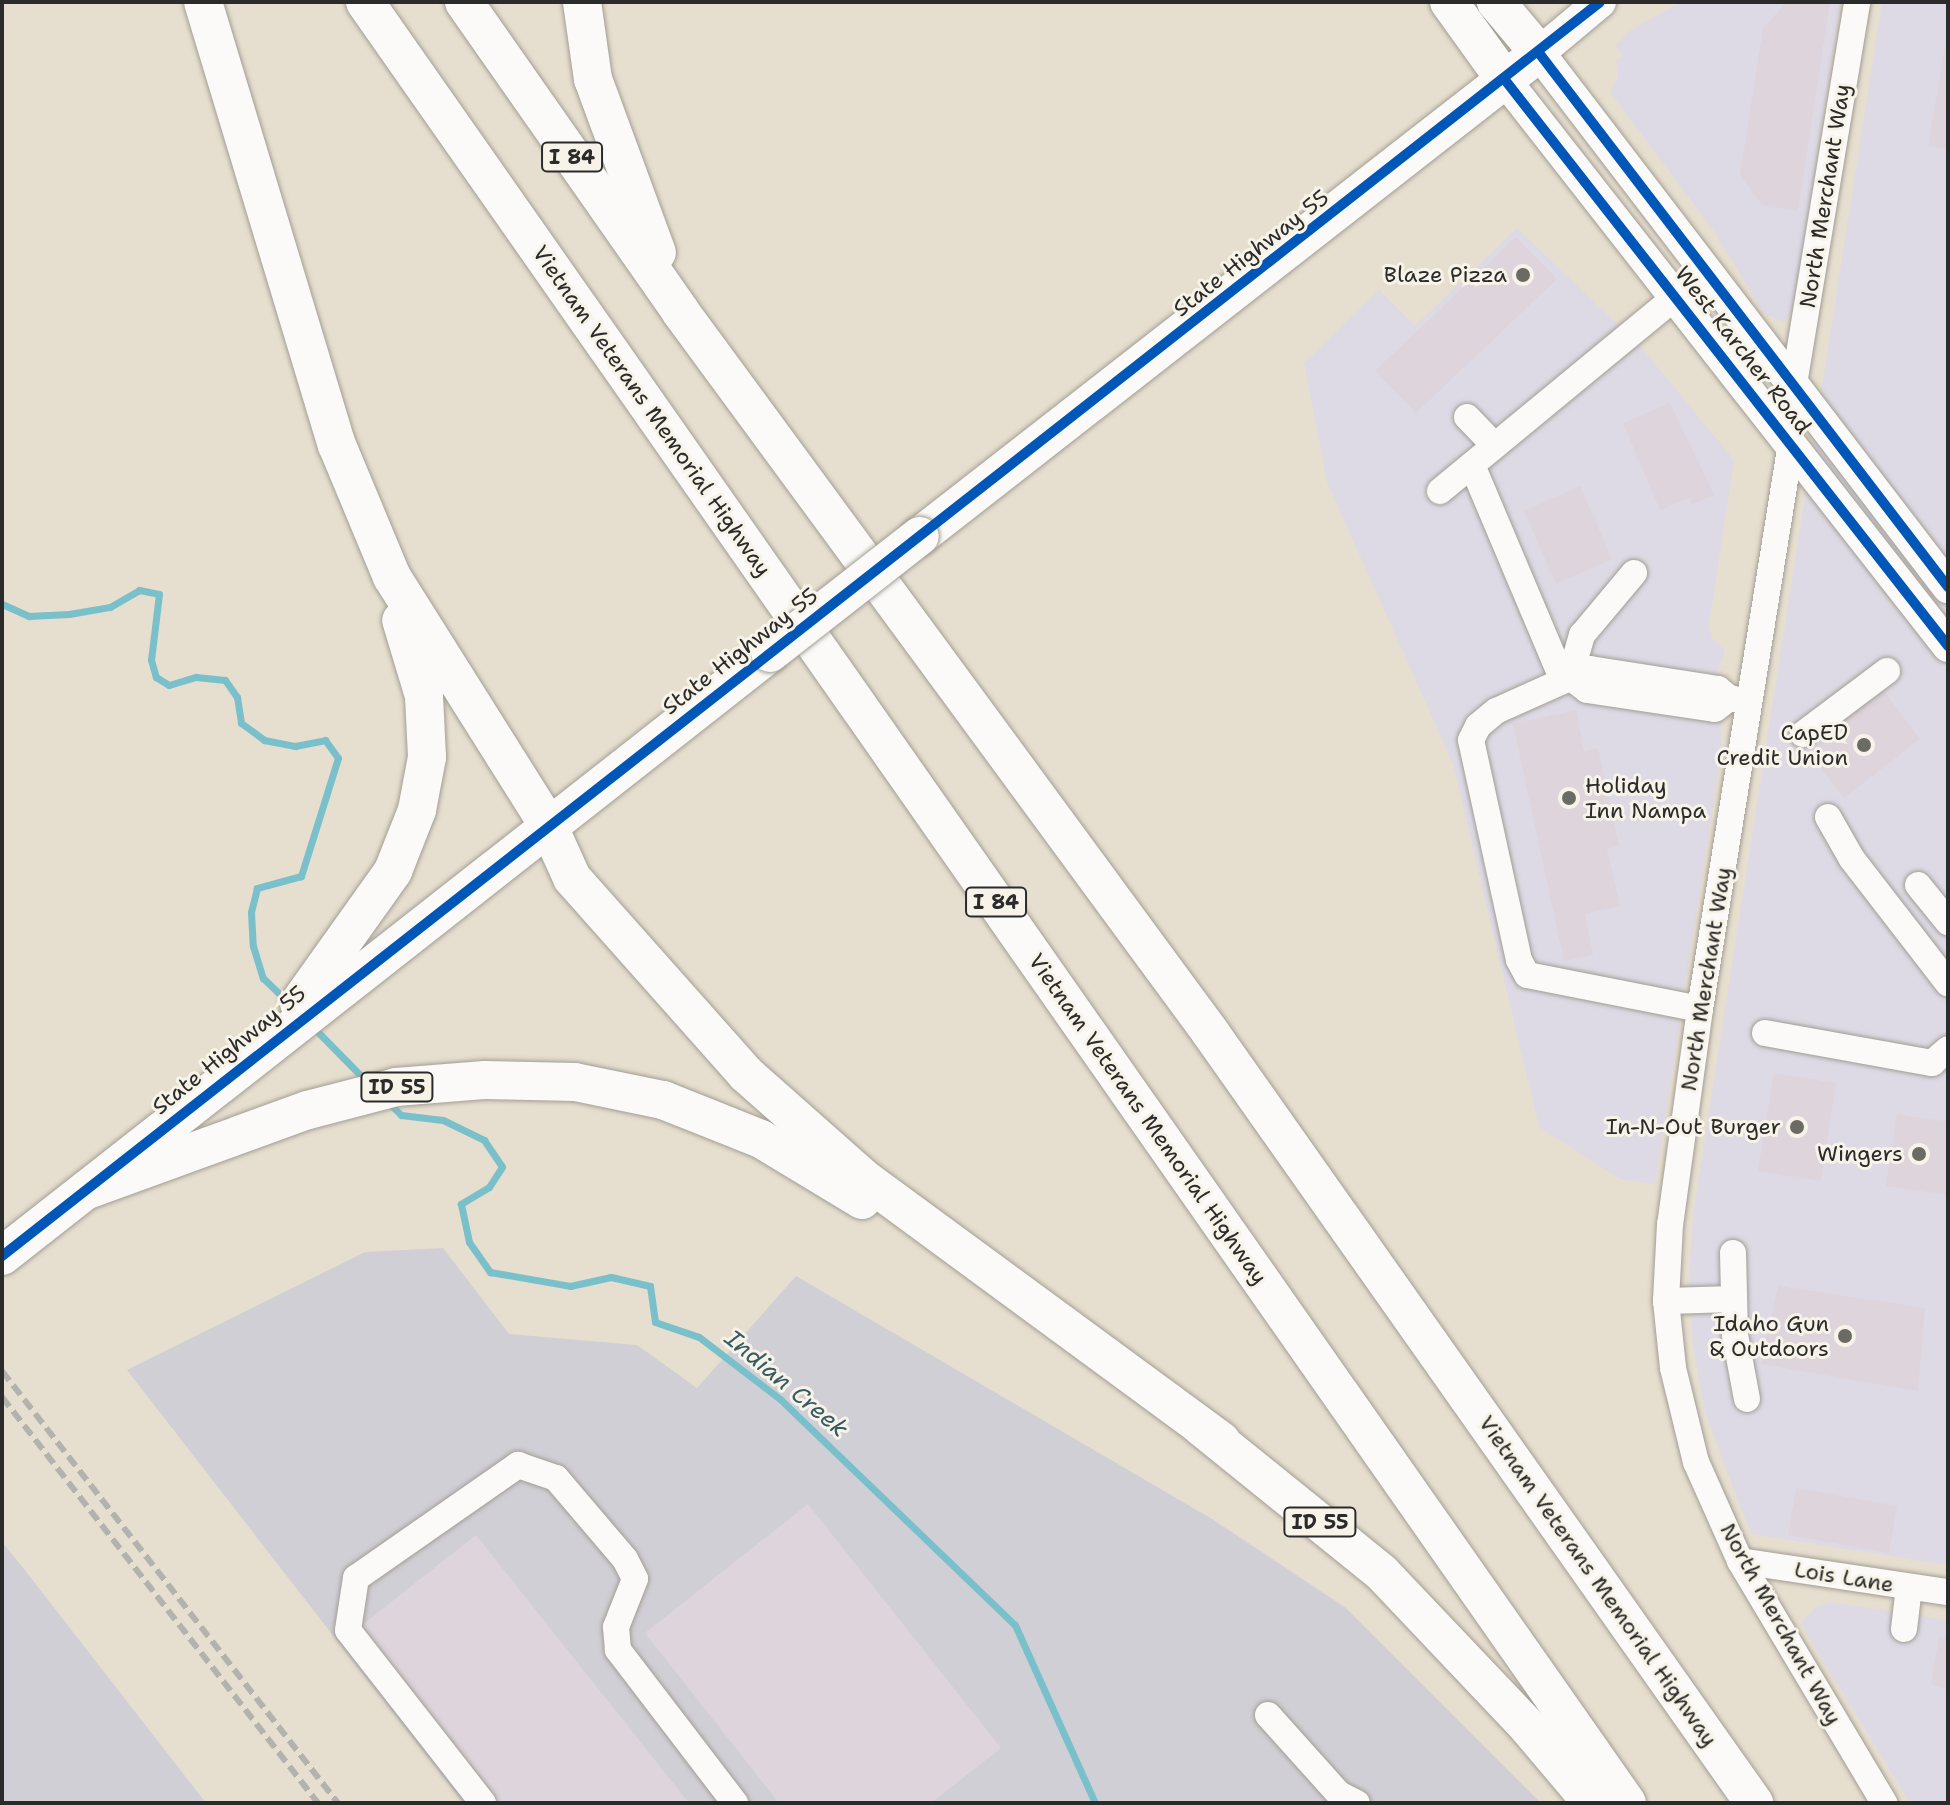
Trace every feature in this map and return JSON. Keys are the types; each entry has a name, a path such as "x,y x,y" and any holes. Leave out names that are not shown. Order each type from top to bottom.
{"highway":[{"path":"203,2 337,445 392,577 548,825 572,878 746,1074 866,1180 1221,1441"},
{"name":"Vietnam Veterans Memorial Highway","path":"365,2 1627,1803"},
{"name":"I 84","path":"464,2 680,311"},
{"path":"582,2 593,79 680,311"},
{"path":"1449,2 1505,80"},
{"path":"1496,2 1539,53"},
{"name":"State Highway 55","path":"2,1256 271,1040 1539,53"},
{"path":"258,182 284,319 326,450 411,641 424,696 427,757 417,810 393,871 271,1040"},
{"name":"Vietnam Veterans Memorial Highway","path":"680,311 1210,1032 1754,1803"},
{"name":"ID 55","path":"85,1191 308,1110 396,1087 485,1080 575,1082 663,1100 761,1139 855,1195 1221,1441 1382,1573 1527,1726 1592,1803"}],"main road":[{"path":"1539,53 1600,2"},
{"name":"West Karcher Road","path":"1539,53 1793,390 1948,587"},
{"name":"West Karcher Road","path":"1505,80 1948,646"},
{"path":"1791,443 1821,456 1902,558 1927,561"}],"street":[{"name":"North Merchant Way","path":"1793,390 1857,2"},
{"path":"1440,491 1675,297"},
{"path":"1467,417 1495,446"},
{"name":"North Merchant Way","path":"1791,443 1739,700 1670,1224 1666,1301 1673,1368 1696,1462 1740,1561 1884,1803"},
{"path":"1472,465 1566,678"},
{"path":"1566,678 1582,635 1634,573"},
{"path":"1700,1009 1535,980 1522,969 1471,740 1478,726 1496,711 1590,669 1718,689 1739,700"},
{"path":"1803,734 1887,671"},
{"path":"1828,817 1852,859 1948,983"},
{"path":"1918,885 1948,922"},
{"path":"1765,1033 1932,1063 1948,1049"},
{"path":"1733,1253 1734,1299 1747,1399"},
{"path":"1666,1301 1734,1299"},
{"path":"483,1803 348,1630 350,1605 356,1578 518,1465 556,1478 625,1559 635,1579 616,1627 618,1650 735,1803"},
{"name":"Lois Lane","path":"1740,1561 1948,1592"},
{"path":"1904,1629 1909,1587"},
{"path":"1268,1715 1339,1794 1357,1803"}],"shaded area":[{"path":"1680,2 1841,2 1794,306 1785,322 1764,314 1714,231 1610,92 1618,78 1616,61 1623,56 1616,45 1631,30"},
{"path":"1882,2 1948,2 1948,1565 1751,1534 1705,1413 1693,1346 1689,1277 1693,1215"},
{"path":"1517,228 1642,348 1734,460 1709,626 1712,638 1725,650 1717,674 1722,745 1655,1184 1622,1180 1539,1127 1453,764 1327,482 1304,363 1379,290 1415,326"},
{"path":"443,1248 509,1334 637,1345 697,1388 796,1276 1212,1519 1346,1608 1541,1803 463,1803 127,1370 365,1252"},
{"path":"2,1542 24,1569 206,1803 2,1803"},
{"path":"1830,1602 1948,1620 1948,1803 1910,1803 1808,1636 1801,1622 1816,1607"}],"building":[{"path":"1787,2 1830,2 1798,211 1762,205 1740,175 1763,28"},
{"path":"1948,28 1948,149 1928,146"},
{"path":"1516,237 1557,279 1416,413 1375,371"},
{"path":"1670,403 1714,495 1692,504 1689,498 1660,510 1623,423"},
{"path":"1580,486 1612,559 1556,584 1524,511"},
{"name":"CapED Credit Union","path":"1856,681 1871,701 1884,691 1920,739 1844,798 1808,752 1845,723 1829,702"},
{"name":"Holiday Inn Nampa","path":"1576,710 1584,751 1598,748 1619,846 1607,849 1620,906 1585,914 1593,955 1564,961 1513,724"},
{"name":"In-N-Out Burger","path":"1774,1073 1836,1083 1821,1181 1758,1171"},
{"name":"Wingers","path":"1897,1114 1948,1122 1948,1195 1886,1186"},
{"name":"Idaho Gun & Outdoors","path":"1778,1286 1925,1308 1918,1391 1761,1364"},
{"path":"1796,1488 1897,1506 1889,1553 1788,1535"},
{"path":"808,1504 1001,1748 931,1803 779,1803 645,1633"},
{"path":"476,1535 689,1803 495,1803 357,1629"},
{"path":"1939,1637 1948,1637 1948,1690 1931,1684"}],"waterway":[{"name":"Indian Creek","path":"2,604 29,616 69,614 110,607 139,590 159,594 151,660 156,677 169,685 196,677 225,680 237,697 241,723 264,740 295,746 325,740 338,758 301,876 257,888 251,912 253,946 263,978 287,1001"},
{"name":"Indian Creek","path":"313,1027 366,1081"},
{"name":"Indian Creek","path":"387,1101 401,1115 443,1120 484,1140 502,1167 489,1187 461,1204 469,1242 490,1272 570,1286 611,1277 650,1286 655,1322 699,1337 780,1399 1015,1625 1095,1803"}],"railway":[{"path":"2,1371 338,1803"},
{"path":"2,1397 318,1803"}],"cycle path":[{"path":"2,1256 1600,2"},
{"path":"1539,53 1948,587"},
{"path":"1505,80 1948,646"}],"place":[{"name":"Blaze Pizza","path":"1523,275"},
{"name":"CapED Credit Union","path":"1864,745"},
{"name":"Holiday Inn Nampa","path":"1569,798"},
{"name":"In-N-Out Burger","path":"1797,1127"},
{"name":"Wingers","path":"1919,1154"},
{"name":"Idaho Gun & Outdoors","path":"1845,1336"}]}
